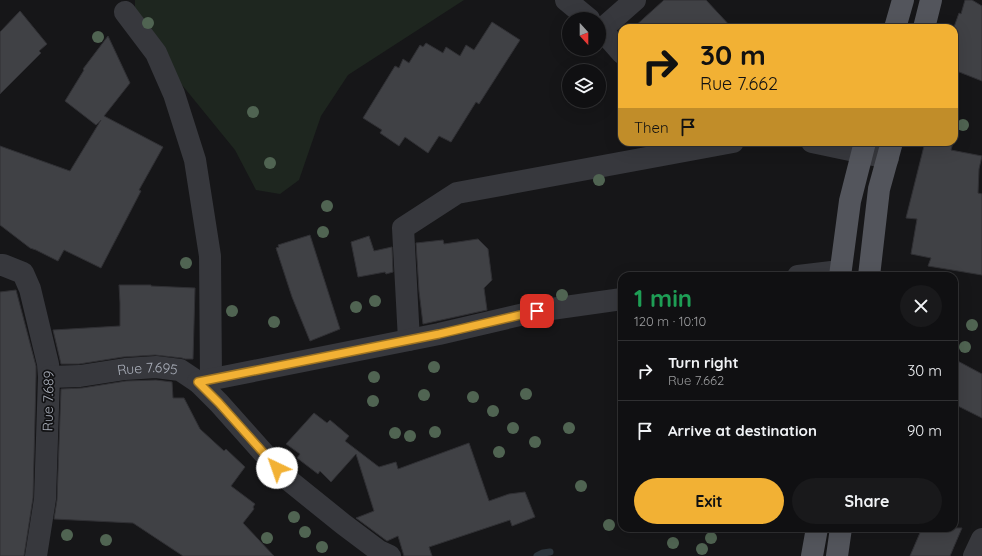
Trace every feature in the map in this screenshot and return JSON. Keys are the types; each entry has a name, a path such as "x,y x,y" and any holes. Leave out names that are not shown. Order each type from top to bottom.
{"main road":[{"path":"896,24 903,0"},
{"path":"925,24 931,0"},
{"path":"840,272 850,200 863,147"},
{"path":"870,272 879,189 890,150"},
{"path":"812,556 816,532"},
{"path":"837,556 840,532"}],"street":[{"path":"566,0 581,12"},
{"path":"606,19 635,0"},
{"path":"125,12 156,53 174,94 195,160 210,256 205,381 439,334 537,311 618,300"},
{"path":"606,35 618,49"},
{"path":"409,340 402,228 457,193 712,146"},
{"path":"853,146 890,150"},
{"name":"Rue 7.689","path":"0,265 23,273 30,290 48,364 49,377 45,499 36,556"},
{"name":"Rue 7.695","path":"49,377 80,376 125,369 156,367 180,370 205,381 219,403 286,478 343,524 379,551 390,556"},
{"path":"974,556 982,539"}],"shaded area":[{"path":"135,0 464,0 348,75 321,116 299,180 280,194 256,190 235,150 156,53 135,14"}],"building":[{"path":"664,0 706,0 728,24 637,24"},
{"path":"965,0 972,0 982,6 982,81 958,72 958,24 955,24 959,13 961,14"},
{"path":"20,11 47,44 39,51 41,53 0,94 0,32"},
{"path":"492,22 520,40 479,104 476,102 451,142 439,136 428,153 405,137 399,146 380,133 382,130 363,118 395,66 399,68 403,59 409,63 420,45 423,47 426,43 443,53 446,47 460,56 466,45 474,50"},
{"path":"108,36 130,83 104,116 163,147 139,190 141,191 101,268 64,250 58,261 30,248 0,225 0,146 70,171 101,120 96,125 65,101 84,70 83,69"},
{"path":"924,146 952,146 951,150 982,156 979,169 978,193 982,194 982,275 928,266 931,258 911,254 917,219 906,218"},
{"path":"310,235 340,329 310,341 292,297 276,248 279,247 278,245"},
{"path":"369,236 374,251 392,247 393,272 358,277 351,242"},
{"path":"478,239 488,249 492,280 484,288 487,310 423,324 416,243 443,240 444,244"},
{"path":"119,285 151,285 195,288 193,359 155,355 123,357 79,364 61,364 53,330 120,326"},
{"path":"16,290 36,366 33,498 24,556 0,556 0,292"},
{"path":"958,361 982,374 982,418 958,406"},
{"path":"156,380 172,382 173,398 184,398 200,429 224,451 226,449 245,467 231,486 255,504 253,507 254,509 243,523 274,556 183,556 133,523 54,519 57,500 61,389 82,388 126,381"},
{"path":"314,413 327,423 330,420 349,436 345,441 379,467 396,462 398,469 469,443 489,501 509,494 525,492 535,517 512,526 510,520 429,547 432,556 404,556 398,536 387,541 356,518 374,511 356,454 331,482 320,471 318,474 297,458 300,454 286,444"},
{"path":"958,528 962,528 950,556 910,556 920,532 958,532"}],"waterway":[{"path":"537,556 550,552"}],"route":[{"path":"277,468 219,403 198,382 439,334 537,311"}]}
